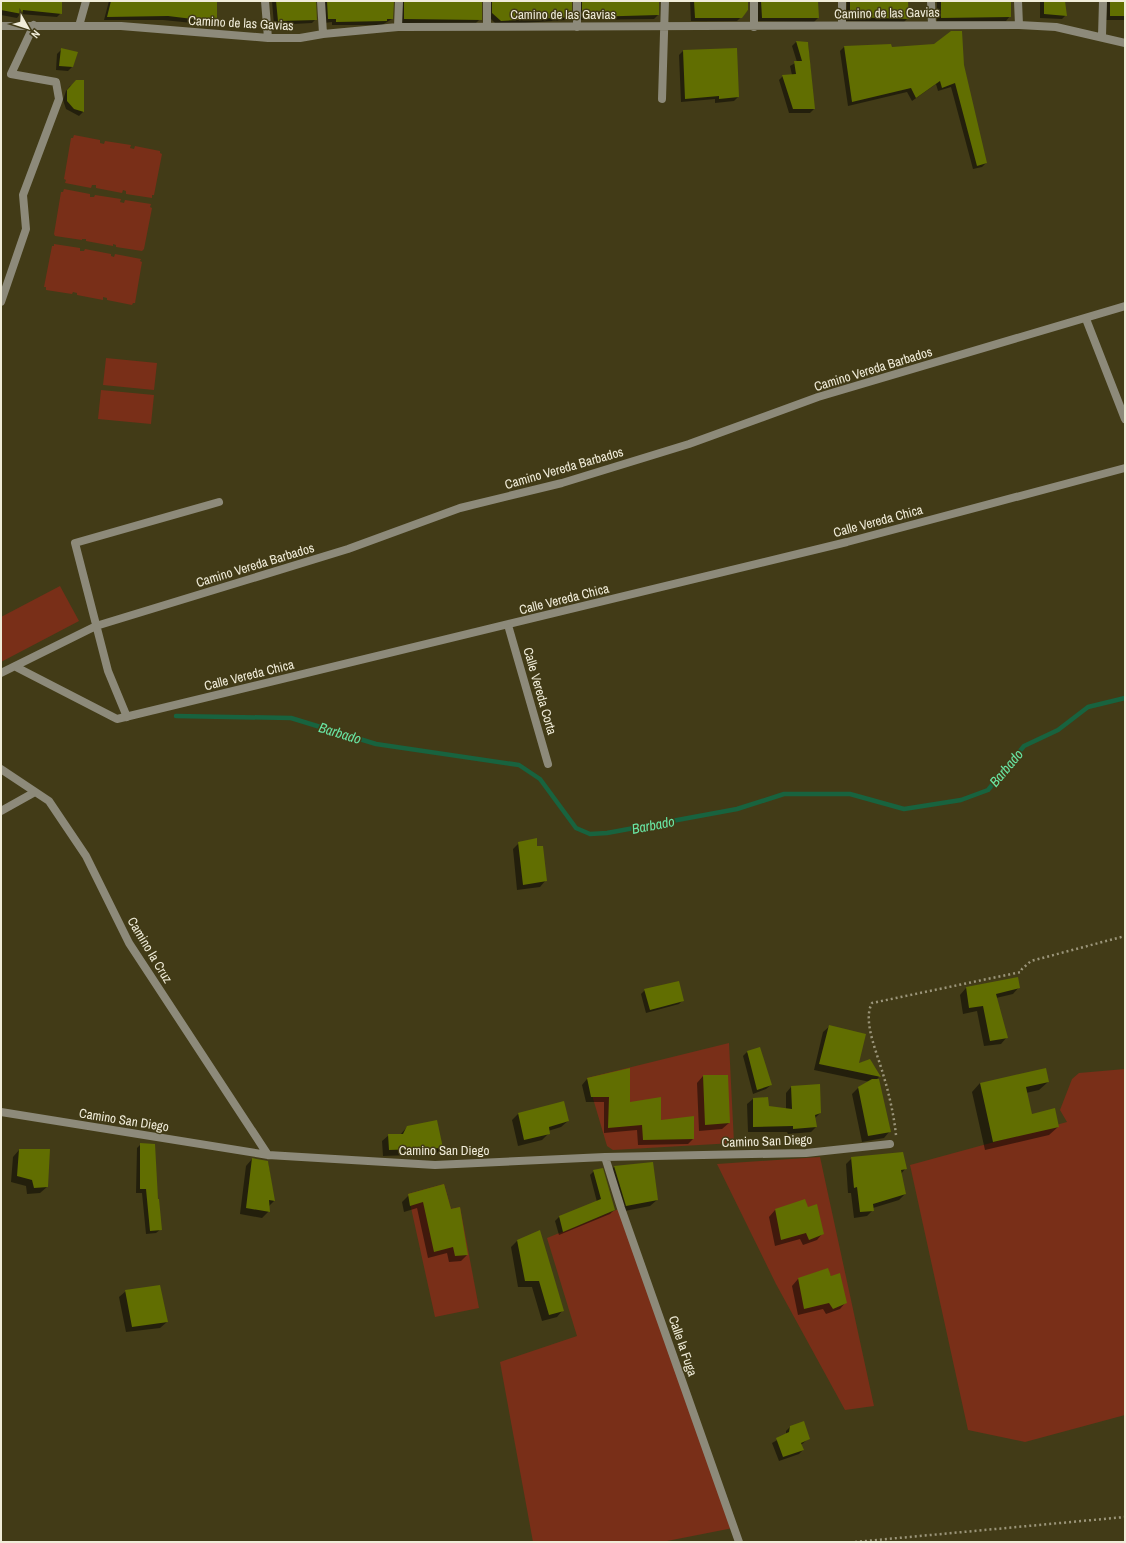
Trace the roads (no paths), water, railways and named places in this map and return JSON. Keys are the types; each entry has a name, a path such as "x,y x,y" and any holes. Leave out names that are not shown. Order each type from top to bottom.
{"street":[{"path":"79,26 86,1"},
{"path":"265,1 268,38"},
{"path":"321,1 323,34"},
{"path":"398,27 399,1"},
{"path":"487,1 487,26"},
{"path":"577,1 577,27"},
{"path":"662,100 665,1"},
{"path":"754,1 754,27"},
{"path":"842,1 842,25"},
{"path":"931,1 932,24"},
{"path":"1018,1 1018,25"},
{"path":"1102,1 1102,36"},
{"name":"Camino de las Gavias","path":"1,26 121,26 268,38 300,38 323,34 398,27 754,27 932,24 1018,25 1056,27 1102,36 1125,43"},
{"path":"1,302 26,229 23,196 59,100 56,82 11,74 34,26"},
{"name":"Camino Vereda Barbados","path":"1,673 16,667 96,626 348,549 460,508 562,483 689,444 818,398 1028,333 1086,319 1125,306"},
{"path":"1086,319 1125,419"},
{"name":"Calle Vereda Chica","path":"16,667 117,719 840,544 1125,468"},
{"path":"127,717 108,671 75,543 219,502"},
{"name":"Calle Vereda Corta","path":"508,625 548,764"},
{"name":"Camino la Cruz","path":"1,769 49,801 86,856 129,943 268,1155"},
{"path":"1,811 35,792"},
{"name":"Camino San Diego","path":"1,1112 268,1155 435,1165 605,1157 806,1153 890,1144"},
{"name":"Calle la Fuga","path":"605,1157 621,1208 739,1542"}],"waterway":[{"name":"Barbado","path":"176,716 291,718 376,744 519,765 540,779 576,828 590,834 607,833 737,809 784,794 850,794 904,809 961,800 988,790 1024,746 1058,730 1088,707 1125,698"}]}
